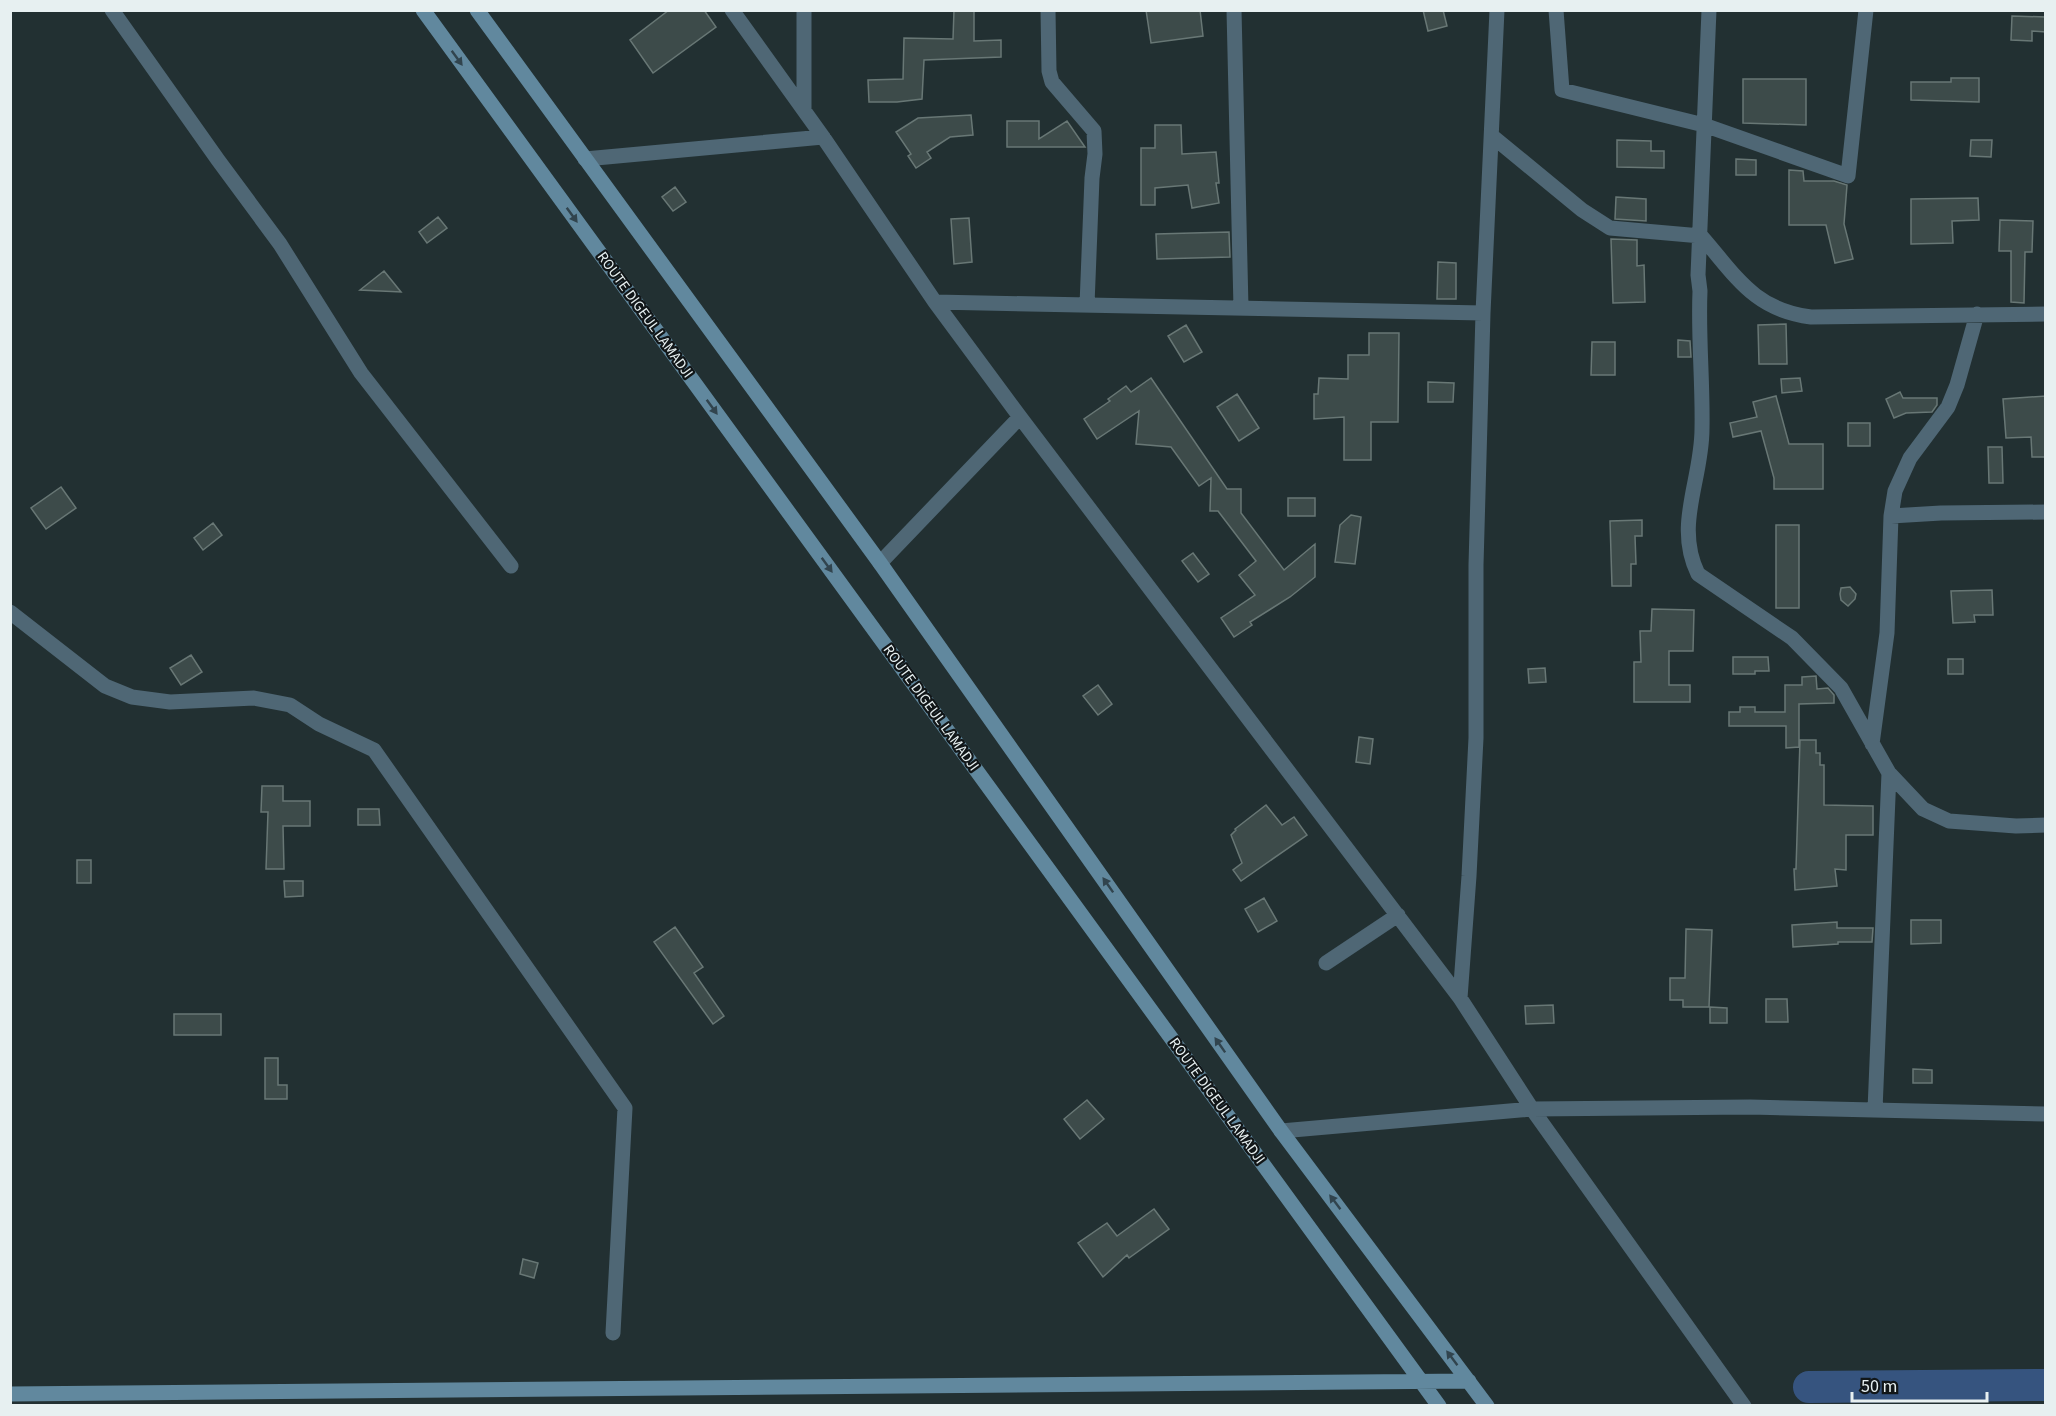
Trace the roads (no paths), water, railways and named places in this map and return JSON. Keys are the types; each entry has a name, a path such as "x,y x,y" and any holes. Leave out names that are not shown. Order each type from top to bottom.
{"main road":[{"name":"ROUTE DIGEUL LAMADJI","path":"423,10 1439,1406"},
{"path":"477,10 880,563 1281,1131 1487,1406"},
{"path":"10,1394 1469,1382"}],"street":[{"path":"112,10 280,244 361,373 512,566"},
{"path":"732,10 823,136 935,302 1460,998 1532,1109 1744,1406"},
{"path":"804,10 804,110"},
{"path":"1048,10 1049,71 1052,82 1094,131 1095,154 1087,305"},
{"path":"1234,10 1240,308"},
{"path":"1460,998 1476,738 1476,565 1483,313 1497,10"},
{"path":"1556,10 1562,90 1704,125 1848,176 1866,10"},
{"path":"1709,10 1698,275 1702,432 1688,518 1690,558 1698,574 1792,638 1841,688 1889,773 1923,809 1948,821 2016,826 2046,825"},
{"path":"585,159 823,136"},
{"path":"1492,136 1582,210 1610,228 1701,236 1756,298 1779,310 1795,315 1811,316 2046,314"},
{"path":"935,302 1483,313"},
{"path":"1872,744 1887,633 1891,516 1895,491 1910,458 1948,407 1957,385 1977,314"},
{"path":"880,563 1020,417"},
{"path":"1891,516 2046,512"},
{"path":"10,612 105,686 132,697 170,702 254,698 290,705 319,724 374,750 625,1108 614,1333"},
{"path":"1875,1110 1889,773"},
{"path":"1326,963 1398,915"},
{"path":"1281,1131 1532,1109 1750,1107 2046,1114"}],"waterway":[{"path":"1809,1387 2046,1385"}]}
